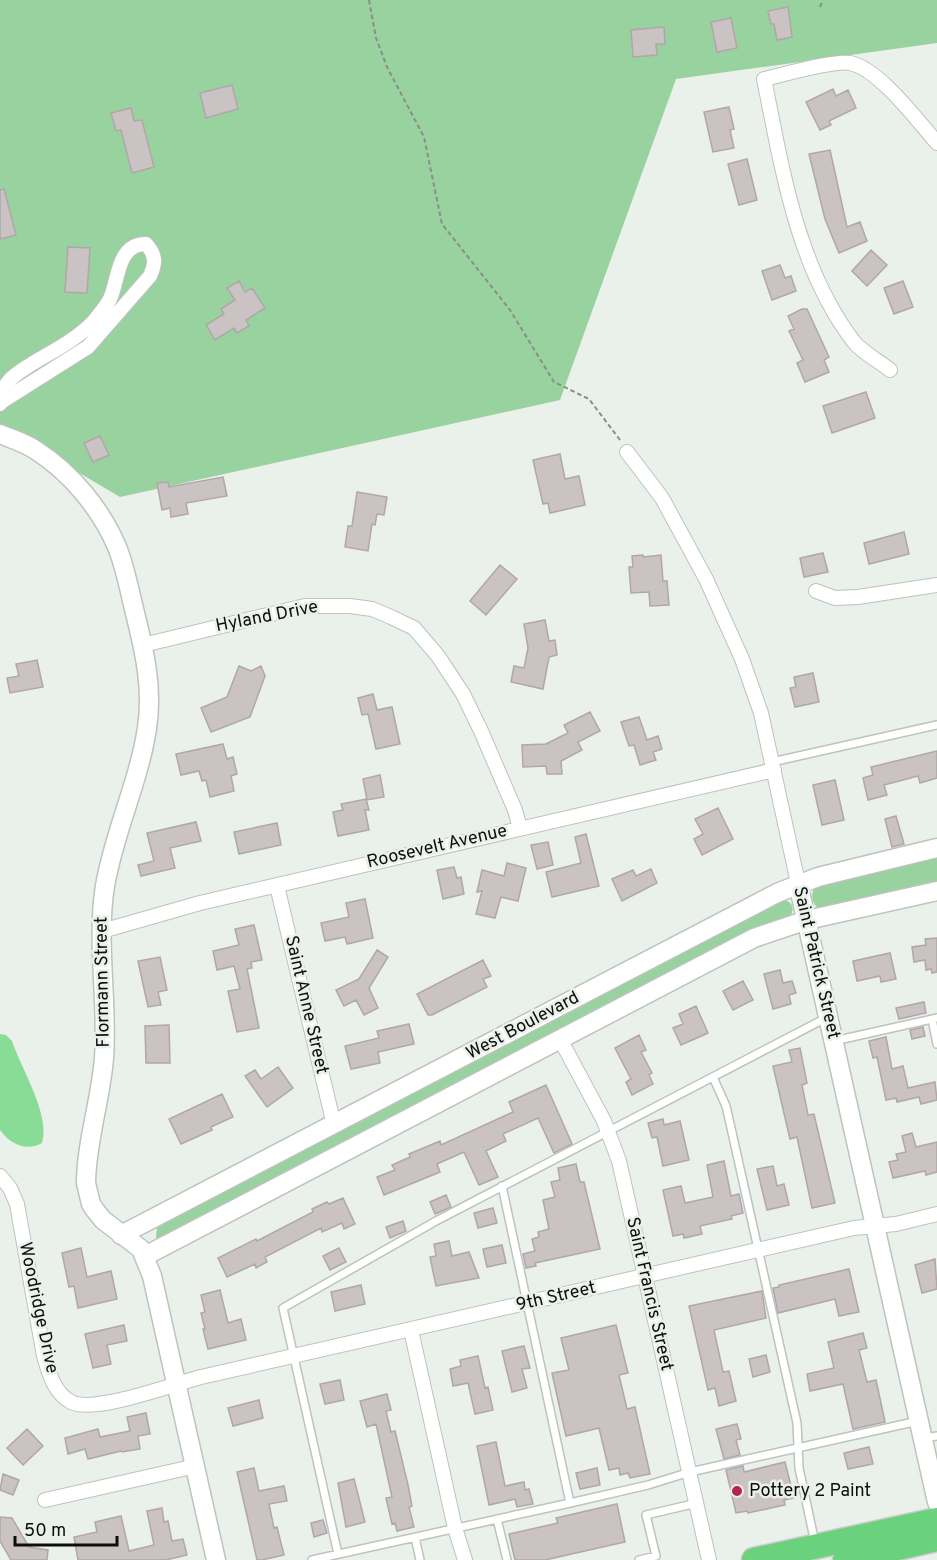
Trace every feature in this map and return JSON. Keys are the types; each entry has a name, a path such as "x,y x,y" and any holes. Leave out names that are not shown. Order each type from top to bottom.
{"highway":[{"path":"754,1560 937,1520"},
{"path":"845,1560 937,1539"}],"street":[{"path":"890,370 856,344 830,304 798,227 786,185 764,79 850,63 877,77 937,143"},
{"path":"137,244 146,244 153,252 155,263 150,276 88,347 0,403 6,384 16,374 73,339 92,323 108,303 122,257 137,244"},
{"name":"Flormann Street","path":"0,434 36,450 83,493 98,513 118,548 143,645 150,702 147,730 112,852 105,885 102,931 104,1055 86,1183 95,1210 103,1220 141,1249 152,1276 216,1560"},
{"name":"Saint Patrick Street","path":"627,452 662,498 706,579 761,712 874,1226 926,1432 937,1502"},
{"path":"816,591 835,598 858,597 937,585"},
{"name":"Hyland Drive","path":"143,645 305,606 350,606 372,609 398,620 414,628 438,656 463,694 486,741 515,810 520,828"},
{"name":"Roosevelt Avenue","path":"102,931 200,903 773,766"},
{"name":"West Boulevard","path":"122,1234 798,883 937,848"},
{"name":"Saint Anne Street","path":"277,886 334,1125"},
{"name":"West Boulevard","path":"145,1256 754,938 807,920 937,891"},
{"name":"Saint Francis Street","path":"560,1039 609,1132 619,1161 709,1560"},
{"name":"Woodridge Drive","path":"0,1176 10,1188 17,1204 44,1356 57,1390 70,1402 87,1406 176,1383"},
{"name":"9th Street","path":"176,1383 854,1228 896,1224 937,1214"},
{"path":"411,1330 455,1528 465,1560"},
{"path":"45,1500 196,1466"}],"lane":[{"path":"773,766 937,725"},
{"path":"338,1554 284,1308 502,1186 533,1172 828,1017"},
{"path":"833,1041 934,1019 937,1044"},
{"path":"713,1077 726,1106 759,1251 796,1423 799,1468 816,1548"},
{"path":"502,1186 570,1503"},
{"path":"312,1560 570,1503 656,1483 690,1472 798,1448 926,1432"},
{"path":"639,1560 656,1556 646,1515 697,1503"},
{"path":"497,1519 507,1560"},
{"path":"416,1537 420,1560"}],"path":[{"path":"369,0 376,38 387,67 424,137 442,224 510,310 554,382 589,399 627,452"},
{"path":"820,7 823,0"}],"shaded area":[{"path":"0,0 937,0 937,43 676,79 560,400 120,497 0,426"},
{"path":"937,854 937,885 818,909 813,901 815,887"},
{"path":"784,900 792,906 790,916 158,1240 156,1237 157,1228 181,1214 776,902"},
{"path":"0,1034 6,1035 12,1041 39,1106 44,1132 42,1143 36,1146 24,1147 13,1143 0,1130"}],"building":[{"path":"788,7 792,37 777,40 774,24 771,24 768,11"},
{"path":"731,18 737,48 717,52 711,22"},
{"path":"664,27 665,44 656,44 657,55 633,57 631,30"},
{"path":"232,85 238,109 206,118 200,93"},
{"path":"833,89 836,96 848,90 856,108 829,121 831,125 820,130 806,102"},
{"path":"729,107 734,129 730,130 734,148 713,152 704,112"},
{"path":"131,108 134,121 142,120 154,167 132,173 121,130 116,131 111,113"},
{"path":"830,150 847,227 860,222 867,241 839,253 825,219 809,154"},
{"path":"747,159 757,200 739,205 728,164"},
{"path":"4,189 16,235 0,239 0,190"},
{"path":"68,247 90,248 87,293 65,292"},
{"path":"871,250 887,265 867,286 852,271"},
{"path":"780,265 785,278 791,276 796,291 772,300 762,271"},
{"path":"239,281 245,292 252,288 265,308 246,320 249,326 237,333 234,328 215,340 206,325 224,314 221,309 235,300 227,288"},
{"path":"903,281 913,307 894,314 884,288"},
{"path":"807,309 829,357 824,360 829,372 805,382 797,363 803,360 789,331 794,329 788,316"},
{"path":"866,392 875,418 832,433 823,406"},
{"path":"100,436 109,455 93,462 84,443"},
{"path":"560,454 565,479 579,476 585,505 550,513 548,503 543,504 533,460"},
{"path":"223,477 227,496 186,503 188,514 171,517 170,508 162,510 157,483 168,482 169,487"},
{"path":"357,492 387,497 384,515 377,514 375,525 372,524 368,551 345,547 348,526 352,526"},
{"path":"904,532 909,554 869,564 864,543"},
{"path":"823,553 828,572 804,577 800,558"},
{"path":"643,555 643,557 661,555 663,581 667,581 669,605 650,606 649,592 631,593 629,567 633,567 632,556"},
{"path":"500,565 517,579 486,615 470,601"},
{"path":"545,620 549,641 555,640 557,655 549,657 543,689 511,682 514,666 524,668 528,648 524,624"},
{"path":"37,660 43,687 10,693 7,678 19,676 16,664"},
{"path":"239,666 251,671 261,666 265,676 250,717 211,732 201,708 227,697"},
{"path":"813,673 819,702 795,707 790,688 796,687 794,677"},
{"path":"373,694 377,710 392,707 400,744 376,749 368,714 362,715 358,698"},
{"path":"590,712 600,731 578,742 582,750 561,761 562,774 547,774 546,766 523,767 522,745 546,744 568,733 564,725"},
{"path":"639,717 647,740 658,736 662,749 653,752 656,760 640,765 634,745 629,746 621,722"},
{"path":"223,744 227,759 233,757 237,774 231,776 234,791 210,797 206,780 202,781 199,771 181,775 176,754"},
{"path":"937,751 937,778 920,783 918,776 884,785 887,795 868,800 863,778 873,775 871,767"},
{"path":"380,775 384,797 367,800 363,779"},
{"path":"835,780 844,820 822,825 813,785"},
{"path":"366,799 369,810 365,810 369,830 338,836 333,812 343,810 341,804"},
{"path":"718,808 733,839 702,855 694,839 703,834 695,819"},
{"path":"896,816 904,844 892,847 885,819"},
{"path":"196,822 201,841 170,848 175,868 141,876 138,865 154,861 147,833"},
{"path":"277,823 281,845 239,854 234,832"},
{"path":"586,834 599,886 552,897 546,872 581,863 575,837"},
{"path":"548,842 553,865 537,869 531,845"},
{"path":"507,863 526,868 518,901 501,897 495,918 476,914 482,891 477,892 482,870 504,876"},
{"path":"454,867 457,878 461,877 464,894 443,899 437,870"},
{"path":"651,869 657,883 622,901 612,879 633,870 636,876"},
{"path":"365,899 373,938 347,944 345,937 325,941 321,923 349,917 346,903"},
{"path":"254,925 262,960 251,962 252,968 247,969 259,1028 237,1032 228,991 240,989 234,966 217,970 213,951 239,945 235,929"},
{"path":"937,938 937,972 932,973 931,969 926,970 925,960 914,962 912,947 926,945 925,939"},
{"path":"377,950 388,957 369,988 378,1008 364,1015 356,1000 344,1006 336,990 359,979"},
{"path":"890,953 896,979 881,982 880,976 857,981 853,961"},
{"path":"160,957 167,990 158,992 161,1005 148,1007 138,961"},
{"path":"483,960 491,976 483,979 487,987 428,1015 417,994"},
{"path":"780,970 783,983 792,981 796,993 789,995 791,1004 773,1009 764,974"},
{"path":"743,981 753,1000 733,1010 723,991"},
{"path":"924,1002 926,1013 899,1019 896,1008"},
{"path":"696,1006 708,1033 681,1045 673,1028 683,1024 679,1014"},
{"path":"409,1024 414,1044 378,1052 380,1063 351,1069 345,1046 379,1038 377,1031"},
{"path":"169,1025 170,1063 146,1063 145,1026"},
{"path":"923,1027 925,1036 912,1039 910,1030"},
{"path":"639,1035 646,1050 641,1052 652,1073 649,1075 653,1084 632,1095 626,1082 631,1079 615,1048"},
{"path":"886,1037 892,1069 903,1066 908,1088 935,1082 937,1100 921,1104 919,1097 897,1102 896,1098 886,1100 877,1057 873,1058 869,1041"},
{"path":"800,1048 807,1083 802,1085 808,1115 814,1114 835,1203 812,1208 797,1137 790,1139 773,1066 792,1062 789,1050"},
{"path":"278,1067 293,1088 267,1107 245,1076 255,1070 261,1079"},
{"path":"546,1085 572,1144 554,1153 538,1118 503,1134 506,1141 486,1151 498,1177 479,1185 464,1152 437,1164 440,1172 384,1195 377,1177 395,1170 392,1165 410,1157 409,1154 440,1141 441,1145 513,1112 509,1102"},
{"path":"222,1094 233,1117 211,1127 212,1130 181,1144 169,1119"},
{"path":"663,1119 664,1125 680,1121 689,1160 663,1166 657,1137 652,1138 648,1123"},
{"path":"912,1133 916,1147 937,1142 937,1172 926,1175 925,1171 893,1178 889,1162 898,1160 896,1154 906,1152 902,1136"},
{"path":"724,1161 731,1196 739,1194 743,1213 731,1216 732,1219 700,1226 702,1234 684,1238 683,1234 673,1236 663,1190 681,1186 685,1203 713,1197 707,1165"},
{"path":"576,1164 580,1182 584,1182 600,1249 535,1263 536,1266 526,1268 523,1254 535,1251 532,1239 539,1237 538,1232 549,1229 543,1200 555,1197 551,1182 560,1180 558,1168"},
{"path":"773,1166 777,1186 784,1184 789,1205 767,1210 757,1169"},
{"path":"446,1195 451,1207 435,1214 430,1202"},
{"path":"343,1198 355,1224 344,1229 342,1223 322,1232 321,1228 265,1257 267,1262 256,1268 255,1264 227,1277 218,1258 313,1212 312,1209"},
{"path":"493,1208 497,1223 478,1228 474,1213"},
{"path":"403,1221 406,1231 390,1238 386,1227"},
{"path":"449,1241 452,1256 469,1252 479,1278 436,1286 430,1257 436,1256 434,1244"},
{"path":"502,1245 506,1263 487,1267 483,1249"},
{"path":"81,1248 87,1277 111,1271 117,1299 78,1308 74,1286 69,1287 62,1253"},
{"path":"339,1248 346,1262 330,1270 323,1256"},
{"path":"935,1259 937,1289 922,1293 915,1265"},
{"path":"849,1269 859,1312 839,1316 835,1299 778,1313 773,1288"},
{"path":"361,1285 365,1304 335,1311 331,1292"},
{"path":"220,1290 228,1323 241,1319 246,1340 208,1349 203,1329 205,1329 201,1313 205,1312 201,1295"},
{"path":"762,1291 766,1318 714,1330 723,1372 729,1371 736,1401 719,1406 715,1388 708,1390 689,1306"},
{"path":"124,1325 127,1341 107,1345 111,1364 93,1368 85,1334"},
{"path":"616,1325 628,1373 619,1375 627,1409 635,1407 650,1474 630,1478 628,1473 620,1475 619,1468 609,1470 599,1428 566,1436 552,1373 569,1370 561,1338"},
{"path":"863,1333 867,1348 859,1350 867,1382 876,1380 885,1422 853,1429 843,1384 810,1391 807,1374 834,1368 828,1342"},
{"path":"524,1346 530,1368 522,1369 527,1388 512,1392 502,1351"},
{"path":"766,1355 770,1372 753,1377 749,1359"},
{"path":"478,1356 485,1388 488,1387 493,1410 475,1414 468,1383 453,1386 450,1369 461,1366 460,1360"},
{"path":"340,1380 344,1400 325,1404 320,1384"},
{"path":"387,1394 391,1410 386,1411 391,1432 395,1431 408,1485 412,1506 409,1507 414,1527 397,1531 395,1523 392,1524 386,1498 392,1497 376,1424 367,1427 360,1401"},
{"path":"259,1400 263,1418 233,1426 228,1408"},
{"path":"146,1413 150,1434 138,1436 140,1449 88,1459 85,1449 68,1454 65,1438 98,1429 100,1437 130,1431 127,1417"},
{"path":"737,1424 741,1439 736,1440 740,1455 724,1459 716,1429"},
{"path":"27,1429 43,1446 23,1465 7,1448"},
{"path":"496,1442 505,1486 524,1482 525,1490 529,1489 533,1504 517,1507 515,1499 489,1505 477,1446"},
{"path":"869,1447 873,1464 848,1469 844,1453"},
{"path":"785,1462 794,1498 784,1500 785,1505 748,1513 747,1511 736,1513 726,1470 743,1466 744,1472"},
{"path":"254,1468 259,1491 284,1486 287,1501 269,1504 274,1528 277,1527 284,1555 262,1560 257,1560 237,1472"},
{"path":"597,1468 600,1485 580,1489 576,1473"},
{"path":"3,1474 19,1480 13,1495 0,1490"},
{"path":"354,1479 365,1522 346,1527 338,1483"},
{"path":"617,1504 625,1542 545,1560 515,1560 509,1534 558,1523 556,1518"},
{"path":"162,1508 164,1522 168,1521 172,1541 183,1539 187,1555 166,1560 78,1560 74,1537 97,1532 95,1522 121,1516 129,1551 154,1545 147,1511"},
{"path":"0,1517 12,1518 29,1547 48,1550 47,1560 11,1560 0,1541"},
{"path":"323,1520 327,1533 314,1537 311,1523"}],"place":[{"name":"Pottery 2 Paint","path":"737,1491"}]}
